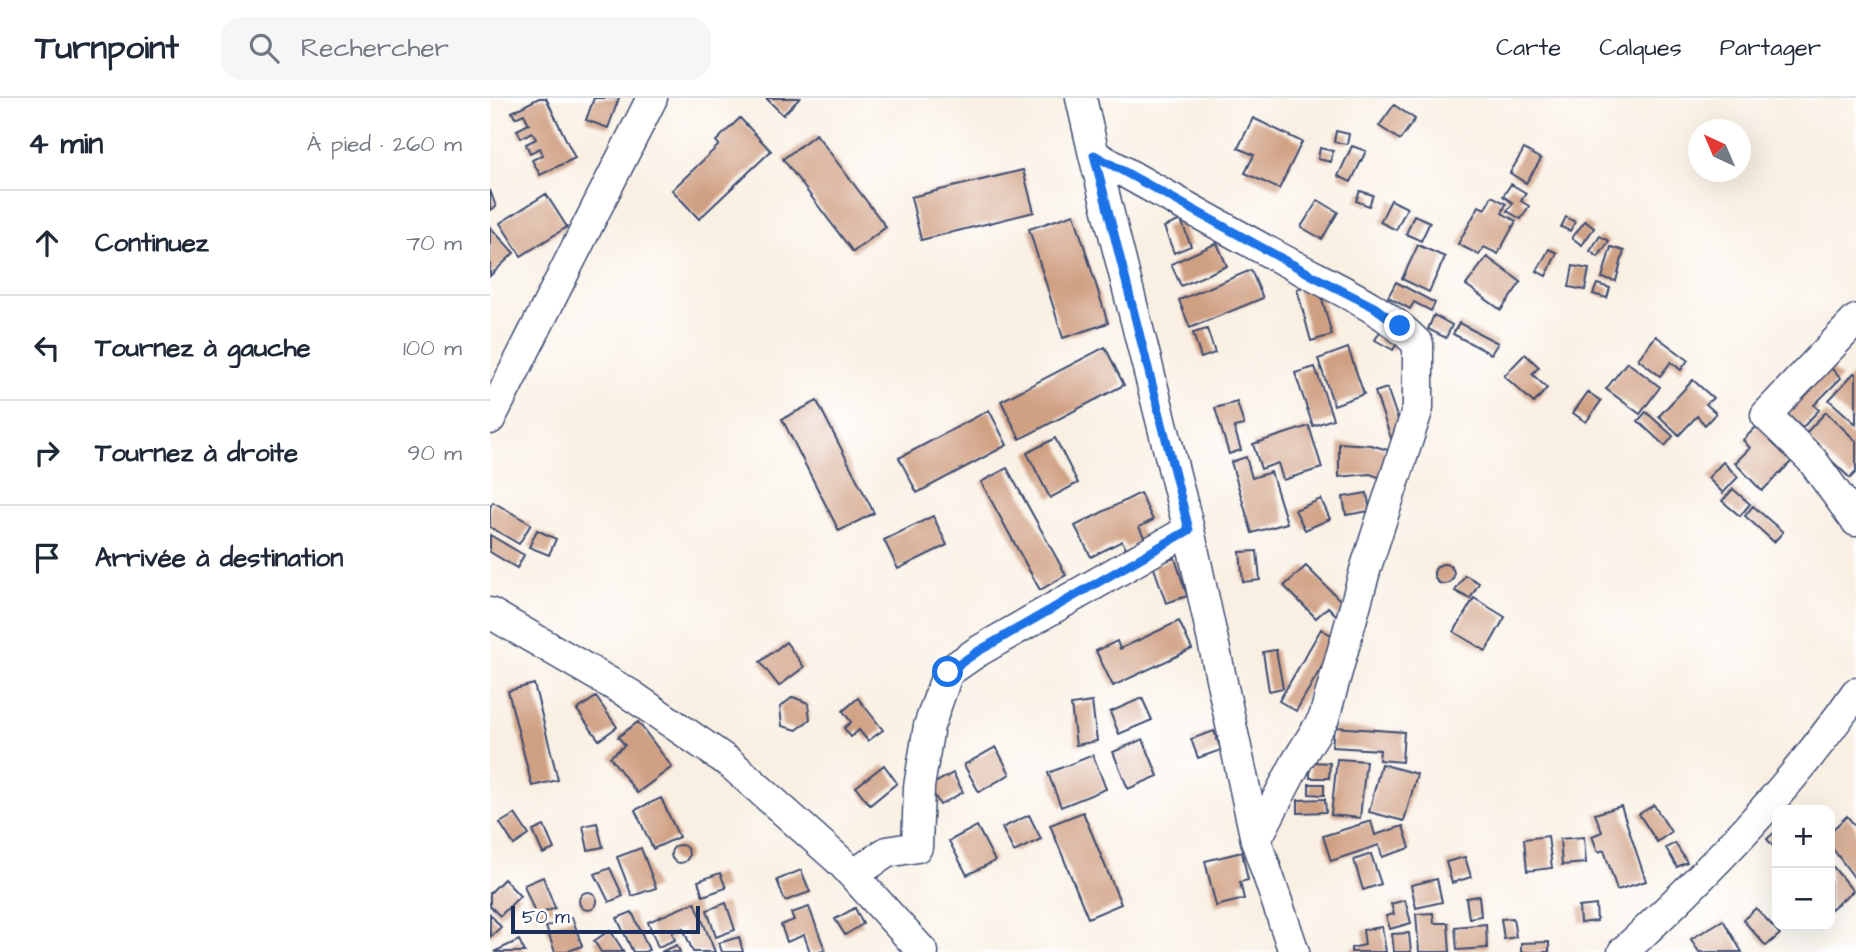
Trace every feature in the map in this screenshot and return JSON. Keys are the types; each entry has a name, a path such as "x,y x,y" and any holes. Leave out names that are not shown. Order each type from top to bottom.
{"street":[{"path":"490,419 652,98"},
{"path":"1081,98 1189,530 1256,840 1294,952"},
{"path":"1094,155 1374,307 1400,326 1418,344 1418,408 1366,567 1325,718 1296,762 1256,840"},
{"path":"1856,320 1766,415 1812,460 1856,521"},
{"path":"853,875 887,852 917,847 919,787 929,726 948,672 977,652 1189,530"},
{"path":"490,613 631,695 730,763 853,875 923,952"},
{"path":"1623,952 1719,861 1769,807 1821,744 1856,693"}],"building":[{"path":"539,98 546,98 575,158 540,175 532,160 543,155 540,148 530,153 526,144 536,139 532,132 521,138 517,130 529,124 524,114 515,118 512,112"},
{"path":"594,98 619,98 608,128 586,120"},
{"path":"766,98 800,98 783,115"},
{"path":"1394,105 1415,119 1400,140 1379,126"},
{"path":"740,118 771,151 699,219 672,190 719,145 716,141"},
{"path":"1253,118 1302,142 1279,189 1245,173 1254,155 1238,148"},
{"path":"1336,131 1349,134 1347,144 1334,142"},
{"path":"816,134 886,227 853,252 783,159"},
{"path":"1352,146 1366,151 1351,182 1338,176"},
{"path":"1320,148 1333,151 1331,162 1318,159"},
{"path":"1524,149 1541,159 1526,183 1510,173"},
{"path":"1023,170 1034,212 921,240 911,197"},
{"path":"1511,184 1526,193 1521,201 1529,206 1521,219 1507,211 1513,203 1503,196"},
{"path":"490,190 496,207 490,210"},
{"path":"1360,191 1373,195 1369,206 1356,201"},
{"path":"546,194 567,227 521,256 500,223"},
{"path":"1492,196 1506,204 1502,213 1516,221 1498,254 1484,247 1479,255 1458,244 1479,206 1485,209"},
{"path":"1318,200 1338,212 1322,239 1301,227"},
{"path":"1391,200 1407,208 1396,230 1380,222"},
{"path":"1074,214 1108,323 1063,338 1029,229"},
{"path":"1414,215 1430,222 1421,241 1406,234"},
{"path":"1566,217 1575,222 1570,231 1561,227"},
{"path":"1181,220 1191,246 1174,253 1164,227"},
{"path":"1585,221 1594,228 1582,245 1572,238"},
{"path":"490,227 514,253 490,276"},
{"path":"1600,236 1609,241 1598,257 1590,251"},
{"path":"1217,243 1227,266 1181,286 1171,264"},
{"path":"1418,245 1445,257 1429,292 1402,279"},
{"path":"1611,247 1624,251 1616,281 1602,278"},
{"path":"1549,249 1557,253 1546,276 1537,271"},
{"path":"1487,257 1521,282 1501,310 1466,285"},
{"path":"1573,266 1589,269 1585,290 1569,287"},
{"path":"1251,270 1263,298 1190,328 1179,300"},
{"path":"1396,282 1435,303 1431,311 1414,302 1410,309 1388,297"},
{"path":"1318,284 1332,335 1311,341 1297,289"},
{"path":"1597,284 1610,288 1607,298 1593,294"},
{"path":"1434,315 1452,325 1446,338 1428,329"},
{"path":"1459,323 1498,343 1491,354 1453,334"},
{"path":"1384,325 1402,335 1393,350 1375,340"},
{"path":"1207,329 1215,353 1201,358 1193,333"},
{"path":"1656,336 1688,360 1681,370 1671,362 1660,376 1638,359"},
{"path":"1105,347 1124,385 1020,439 1001,401"},
{"path":"1348,348 1364,394 1334,405 1318,359"},
{"path":"1525,354 1539,367 1532,374 1547,388 1534,403 1504,376"},
{"path":"1627,362 1660,387 1640,414 1606,389"},
{"path":"1828,365 1841,378 1814,405 1819,410 1802,428 1784,411"},
{"path":"1315,367 1333,419 1313,426 1295,373"},
{"path":"1854,373 1856,374 1856,424 1829,400"},
{"path":"1693,380 1713,398 1706,404 1716,413 1705,425 1697,416 1679,435 1659,416"},
{"path":"1387,388 1404,437 1392,441 1375,392"},
{"path":"1588,392 1601,401 1586,422 1573,413"},
{"path":"817,401 874,513 839,531 782,419"},
{"path":"1237,402 1244,425 1234,427 1241,450 1229,454 1215,408"},
{"path":"989,410 1007,445 917,493 899,458"},
{"path":"1646,412 1673,436 1665,446 1638,421"},
{"path":"1826,412 1856,441 1856,472 1850,478 1804,435"},
{"path":"1764,419 1799,454 1762,491 1735,463 1750,448 1743,440"},
{"path":"1309,426 1322,468 1283,480 1278,463 1261,469 1253,444"},
{"path":"1055,438 1078,483 1050,498 1027,453"},
{"path":"1339,443 1371,445 1391,451 1381,478 1370,474 1339,477"},
{"path":"1246,457 1252,478 1271,472 1287,523 1252,533 1231,462"},
{"path":"1723,462 1738,477 1723,493 1708,478"},
{"path":"1007,468 1066,575 1040,590 981,482"},
{"path":"1733,489 1750,504 1740,516 1722,501"},
{"path":"1140,493 1153,520 1139,527 1145,539 1126,548 1122,541 1091,557 1075,526"},
{"path":"1367,493 1370,511 1346,515 1343,497"},
{"path":"1321,499 1330,519 1305,530 1295,510"},
{"path":"493,502 531,524 519,544 490,527 490,507"},
{"path":"1753,506 1783,532 1774,542 1745,516"},
{"path":"933,516 947,545 898,569 884,540"},
{"path":"537,530 556,539 549,555 529,547"},
{"path":"490,535 524,555 517,568 490,552"},
{"path":"1257,551 1260,580 1243,582 1240,552"},
{"path":"1175,558 1187,596 1166,603 1153,565"},
{"path":"1444,564 1451,567 1454,574 1451,581 1444,584 1437,581 1434,574 1437,567"},
{"path":"1306,566 1351,611 1342,621 1328,607 1316,618 1284,586"},
{"path":"1465,575 1479,583 1470,599 1455,591"},
{"path":"1474,598 1505,617 1486,651 1454,632"},
{"path":"1179,621 1192,649 1113,686 1096,651 1117,641 1120,649"},
{"path":"1321,629 1338,639 1296,711 1279,701"},
{"path":"786,642 804,667 779,686 760,662"},
{"path":"1276,650 1283,688 1269,691 1263,652"},
{"path":"534,684 558,780 532,786 508,691"},
{"path":"596,697 617,727 599,740 577,710"},
{"path":"793,697 808,703 810,719 797,730 782,726 780,707"},
{"path":"858,698 883,730 868,741 859,730 851,737 844,728 851,722 843,711"},
{"path":"1142,698 1152,720 1119,734 1110,712"},
{"path":"1092,702 1097,741 1076,745 1071,705"},
{"path":"638,722 672,767 637,793 610,757 625,745 618,737"},
{"path":"1334,727 1404,732 1402,762 1379,760 1380,750 1332,747"},
{"path":"1214,731 1221,750 1198,758 1191,739"},
{"path":"1143,739 1158,776 1128,789 1113,752"},
{"path":"996,747 1010,774 979,792 964,765"},
{"path":"1093,755 1106,789 1061,807 1048,773"},
{"path":"1337,759 1366,761 1360,818 1331,815"},
{"path":"1310,762 1330,763 1329,778 1310,778"},
{"path":"1381,764 1417,774 1404,821 1369,812"},
{"path":"884,765 897,783 870,805 856,787"},
{"path":"953,773 963,792 940,805 929,786"},
{"path":"1309,784 1324,784 1324,795 1309,794"},
{"path":"661,798 679,837 653,849 635,810"},
{"path":"1325,799 1326,812 1298,813 1298,800"},
{"path":"1654,805 1671,832 1657,842 1639,814"},
{"path":"1621,806 1646,881 1617,890 1604,850 1598,852 1592,836 1602,832 1595,814"},
{"path":"1083,812 1121,904 1088,918 1050,825"},
{"path":"515,814 529,835 514,845 500,823"},
{"path":"1029,815 1041,839 1014,852 1002,828"},
{"path":"1847,816 1856,827 1856,880 1835,852 1835,827"},
{"path":"1371,821 1375,835 1403,826 1410,848 1382,857 1379,845 1331,861 1323,836"},
{"path":"597,823 603,847 588,850 583,826"},
{"path":"544,826 554,849 543,854 533,831"},
{"path":"977,826 995,861 967,875 949,841"},
{"path":"1548,836 1552,868 1527,871 1524,839"},
{"path":"1584,837 1586,863 1562,865 1560,839"},
{"path":"1675,843 1687,862 1677,867 1666,848"},
{"path":"680,845 686,848 689,854 686,860 680,863 674,860 671,854 674,848"},
{"path":"641,848 656,888 632,896 617,857"},
{"path":"1242,852 1248,880 1240,882 1244,899 1216,906 1205,861"},
{"path":"1371,854 1381,884 1363,890 1354,860"},
{"path":"1465,857 1471,877 1452,883 1446,862"},
{"path":"610,868 623,896 609,902 595,874"},
{"path":"1835,869 1853,891 1835,906"},
{"path":"801,870 810,892 785,901 777,880"},
{"path":"720,873 726,888 703,896 698,881"},
{"path":"543,877 555,908 536,916 524,885"},
{"path":"504,879 520,896 500,916 490,906 490,893"},
{"path":"1437,879 1442,902 1416,908 1411,885"},
{"path":"588,892 594,895 597,901 594,907 588,910 582,907 579,901 582,895"},
{"path":"1479,896 1481,916 1469,918 1466,898"},
{"path":"1405,900 1411,923 1390,929 1386,916 1394,914 1391,904"},
{"path":"695,902 715,952 693,952 683,928 672,932 675,940 658,947 648,922"},
{"path":"726,903 735,930 716,937 707,910"},
{"path":"1596,905 1597,921 1580,923 1579,907"},
{"path":"809,907 825,950 819,952 810,952 804,935 787,942 781,925 794,920 791,913"},
{"path":"855,908 863,924 845,935 835,919"},
{"path":"1756,908 1772,925 1772,931 1780,934 1766,946 1743,920"},
{"path":"632,912 649,950 644,952 633,952 617,918"},
{"path":"1433,913 1434,923 1448,923 1450,952 1419,952 1416,914"},
{"path":"490,914 501,927 490,937"},
{"path":"572,917 582,946 566,952 555,952 546,927"},
{"path":"1513,918 1516,937 1504,939 1501,919"},
{"path":"1723,920 1742,952 1699,952 1691,939"},
{"path":"1486,924 1487,948 1457,950 1455,927"},
{"path":"1382,927 1386,952 1351,952 1351,948 1365,945 1363,930"},
{"path":"610,930 624,952 601,952 594,941"},
{"path":"1409,933 1411,952 1394,952 1392,934"},
{"path":"739,937 743,952 722,952 719,943"},
{"path":"519,940 525,952 494,952"},
{"path":"1549,942 1549,952 1521,952 1521,943"},
{"path":"677,945 680,952 661,952"}],"route":[{"path":"948,672 977,652 1189,530 1094,155 1374,307 1400,326"}]}
